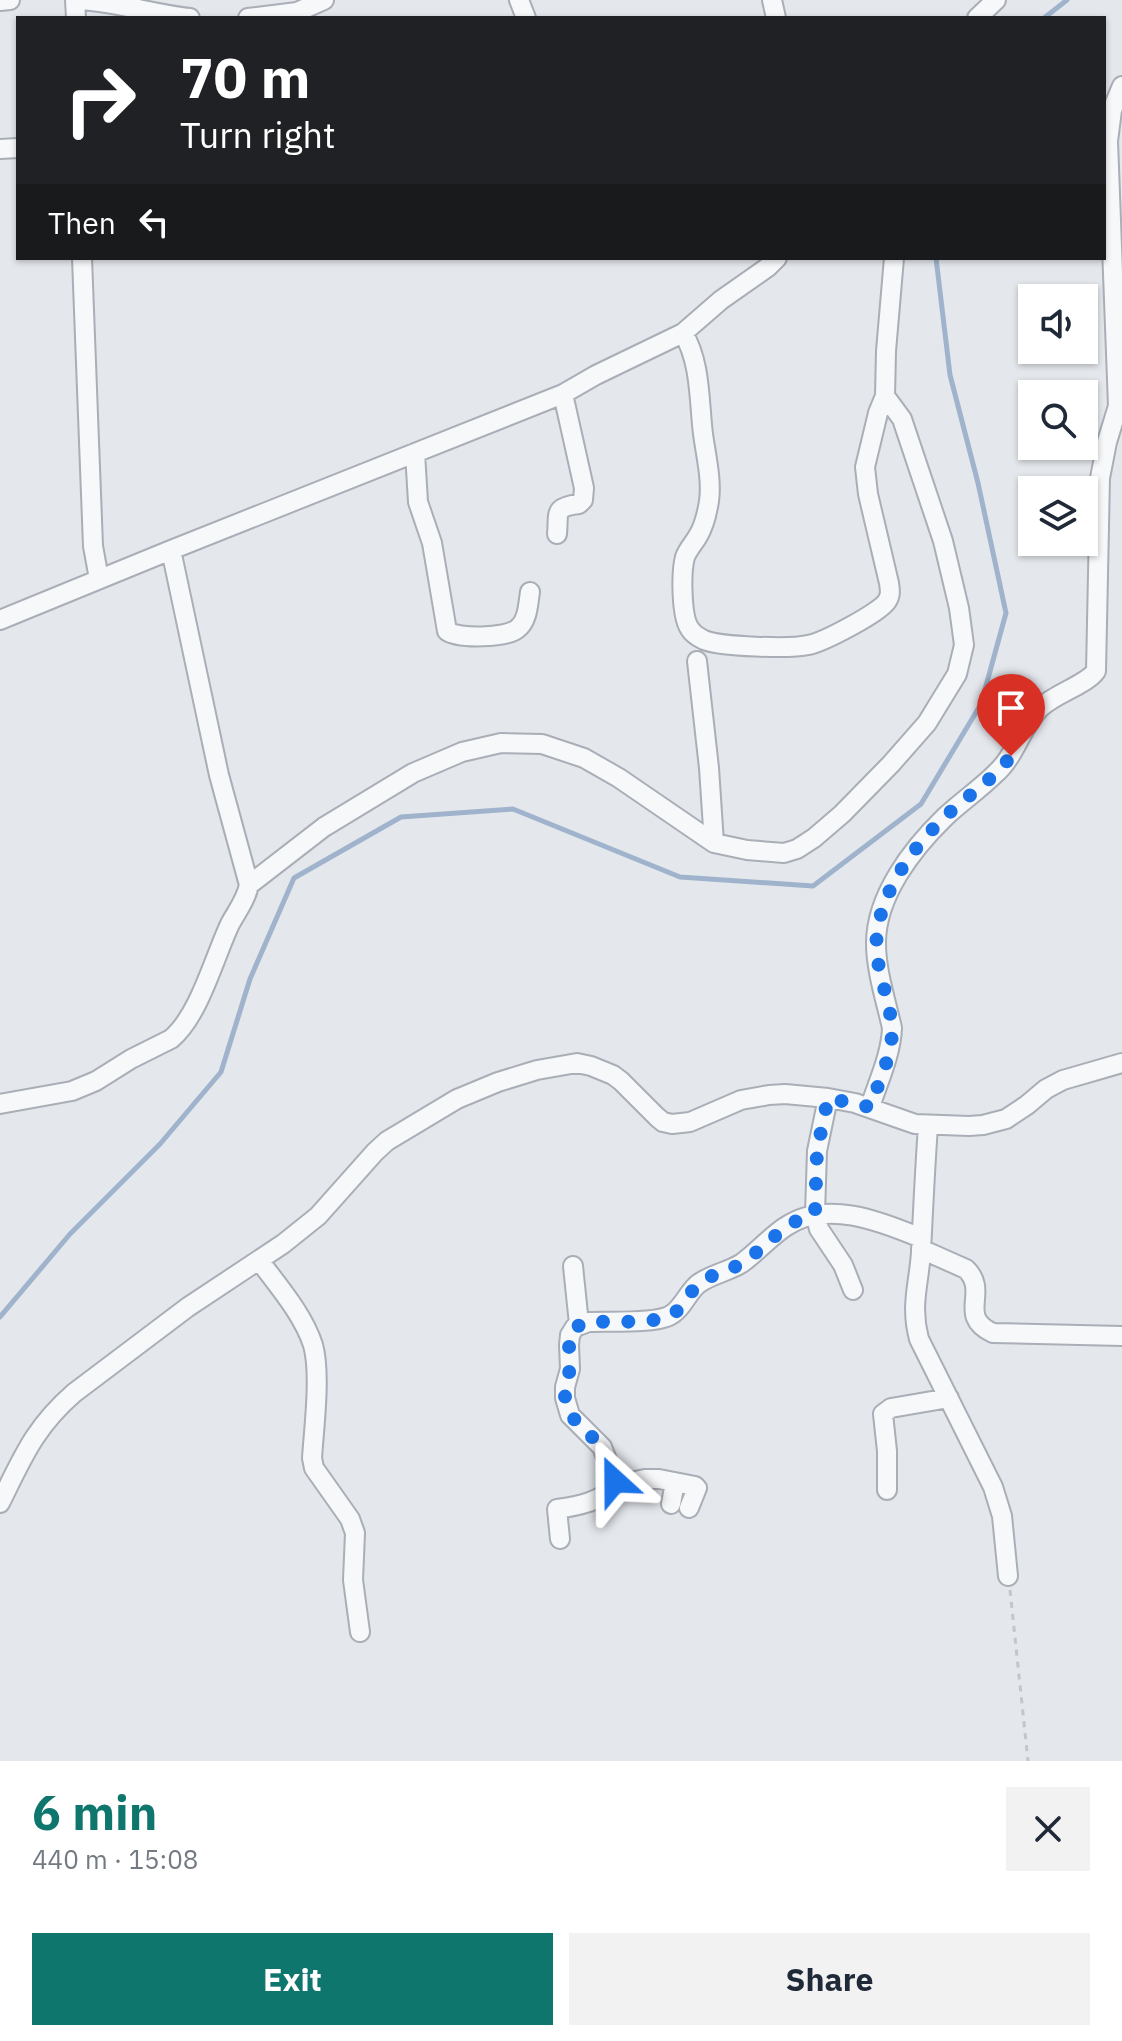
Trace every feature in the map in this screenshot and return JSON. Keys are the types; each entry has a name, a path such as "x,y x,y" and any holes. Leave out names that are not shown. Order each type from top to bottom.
{"street":[{"path":"0,1 10,0"},
{"path":"82,0 168,16"},
{"path":"264,16 297,12 324,0"},
{"path":"979,16 995,0"},
{"path":"870,1107 892,1037 876,947 880,920 897,878 920,844 943,819 1005,764 1038,710 1057,695 1088,680 1096,671 1100,478 1107,442 1120,407 1108,141 1112,110 1122,86"},
{"path":"82,260 93,531 99,579"},
{"path":"0,620 563,394 683,333 775,260"},
{"path":"683,333 693,356 697,378 709,495 704,523 684,560 683,606 689,629 704,640 747,646 812,645 885,604 889,597 865,467 885,396 894,260"},
{"path":"557,534 559,510 579,504 584,495 563,394"},
{"path":"249,885 324,827 413,773 462,752 501,743 542,744 584,758 714,843 767,853 784,853 807,844 868,788 918,734 957,674 964,645 959,608 943,541 902,419 885,396"},
{"path":"415,453 418,502 432,543 447,631 463,637 516,631 524,619 530,592"},
{"path":"0,1104 86,1086 179,1032 196,1005 249,885 219,775 171,550"},
{"path":"697,661 714,843"},
{"path":"0,1503 28,1445 58,1407 188,1307 318,1216 375,1152 402,1131 457,1099 498,1082 537,1070 577,1063 602,1070 621,1081 657,1117 672,1124 690,1122 741,1100 785,1094 828,1098 870,1107 901,1121 928,1126 969,1126 997,1122 1012,1116 1054,1085 1122,1063"},
{"path":"828,1098 817,1151 815,1213 819,1229 843,1265 853,1290"},
{"path":"928,1126 921,1244 914,1300 916,1328 975,1447 998,1502 1008,1576"},
{"path":"617,1485 602,1447 575,1420 566,1404 572,1330 579,1324 668,1317 697,1285 740,1264 786,1226 815,1213 872,1221 966,1269 971,1273 976,1287 975,1320 993,1333 1122,1336"},
{"path":"259,1260 312,1342 316,1366 312,1458 314,1468 350,1519 355,1533 353,1580 360,1632"},
{"path":"573,1266 579,1324"},
{"path":"887,1490 883,1414 891,1408 949,1398"},
{"path":"560,1539 557,1509 593,1501 617,1485 645,1479 697,1488 680,1506"}],"path":[{"path":"1008,1576 1028,1761"}],"waterway":[{"path":"1047,16 1067,0"},
{"path":"0,1317 70,1234 160,1144 221,1072 250,979 294,878 401,817 513,809 680,877 813,886 921,804 981,704 1006,613 978,483 950,375 936,260"}],"route":[{"path":"615,1481 602,1447 570,1415 566,1404 572,1330 579,1324 589,1322 668,1317 697,1285 740,1264 786,1226 815,1213 817,1151 828,1098 870,1107 890,1047 892,1028 876,947 880,920 890,892 920,844 943,819 996,774 1011,756"}]}
